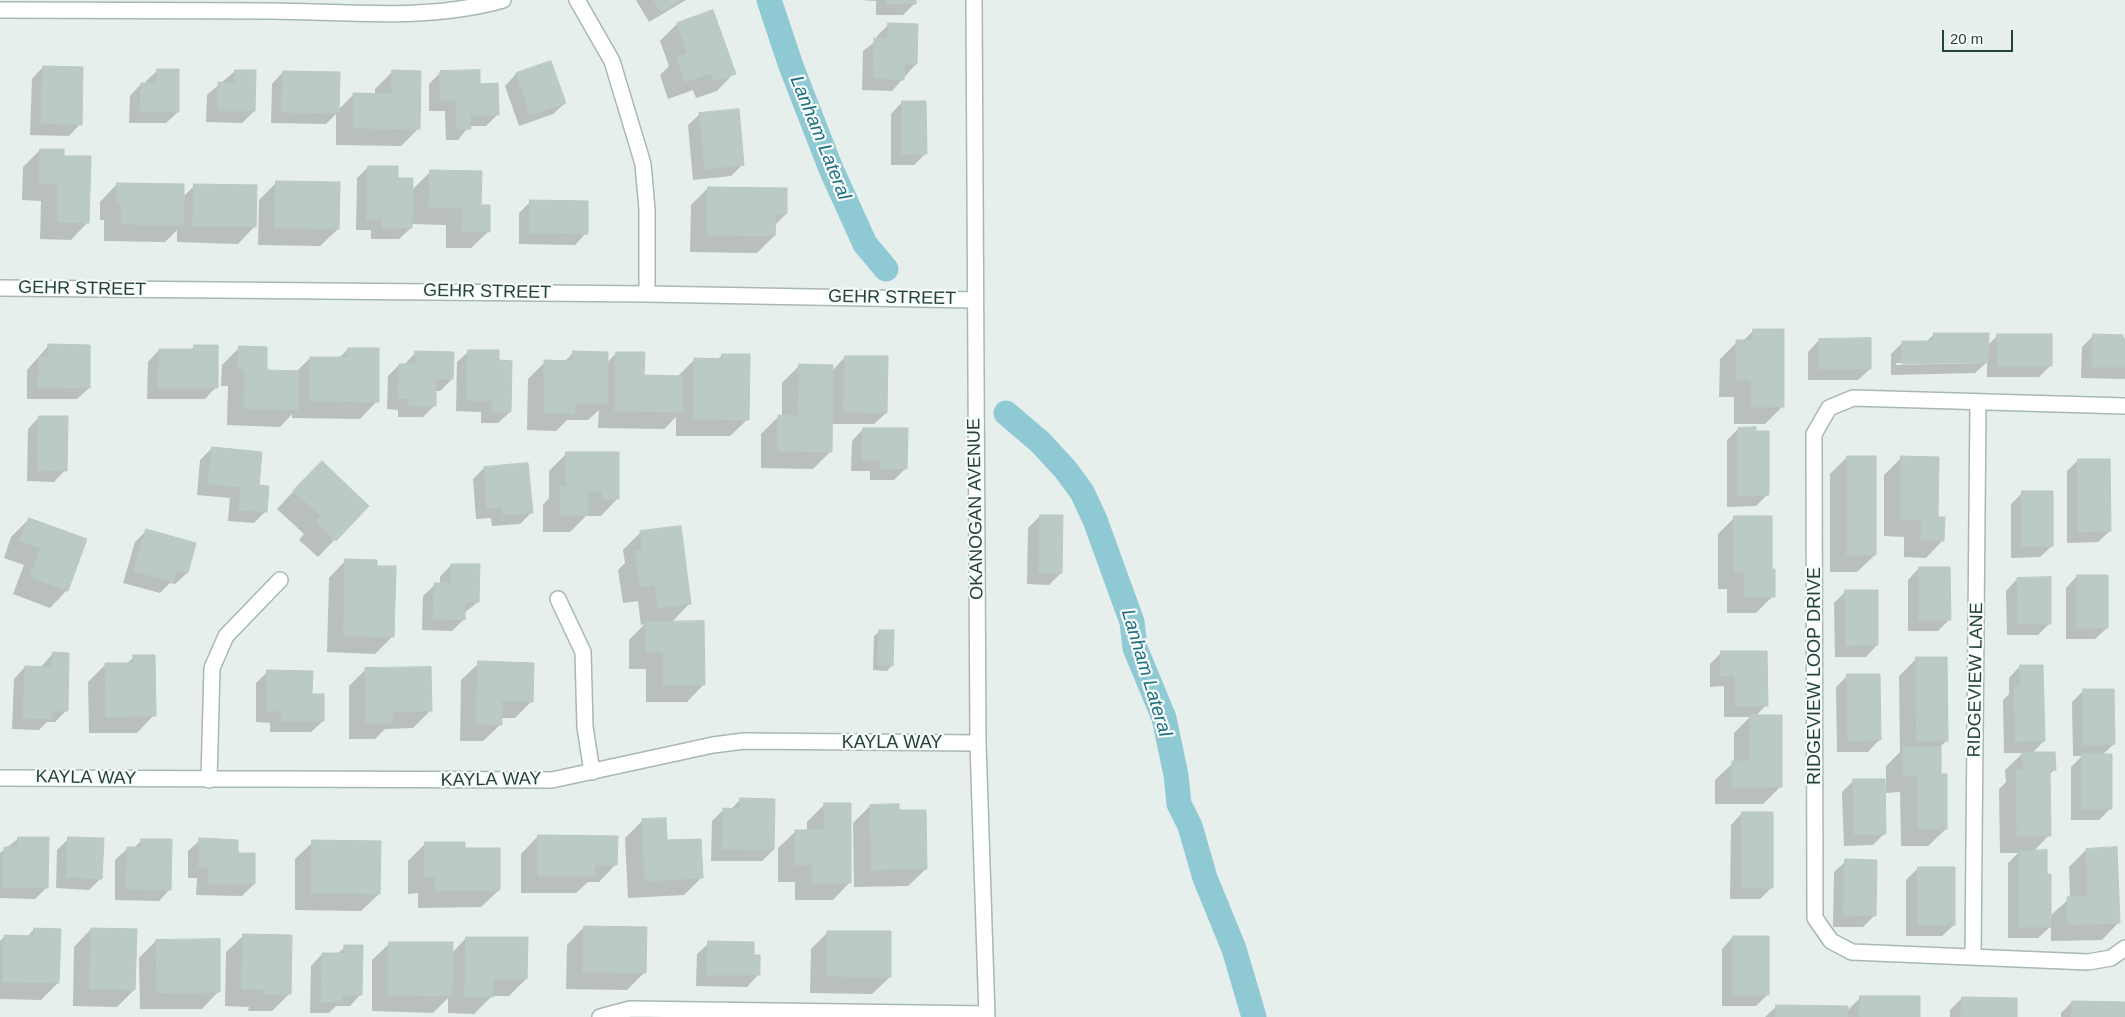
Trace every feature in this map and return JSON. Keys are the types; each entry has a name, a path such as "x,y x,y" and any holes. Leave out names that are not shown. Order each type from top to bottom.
{"street":[{"path":"0,10 210,10 416,14 464,9 503,0"},
{"path":"577,0 612,61 643,164 647,209 647,294"},
{"name":"OKANOGAN AVENUE","path":"974,0 974,300 978,743 987,1016"},
{"name":"GEHR STREET","path":"0,288 647,294 974,300"},
{"name":"RIDGEVIEW LOOP DRIVE","path":"2125,406 1853,398 1829,408 1814,434 1816,918 1831,941 1852,952 2088,962 2111,958 2125,948"},
{"name":"RIDGEVIEW LANE","path":"1973,956 1978,403"},
{"path":"209,780 212,668 226,636 280,580"},
{"path":"558,599 583,652 586,727 592,772"},
{"name":"KAYLA WAY","path":"0,778 552,780 713,745 744,741 978,743"},
{"path":"600,1017 630,1009 987,1016"}],"building":[{"path":"654,0 681,0 661,12"},
{"path":"887,0 916,0 916,4 887,4"},
{"path":"713,10 736,74 713,81 711,73 685,82 676,57 687,53 677,23"},
{"path":"888,23 918,24 917,64 905,64 904,80 873,78 874,38 888,39"},
{"path":"551,61 566,103 530,115 516,73"},
{"path":"43,66 83,67 82,125 41,123"},
{"path":"157,69 179,69 179,112 140,112 141,83 157,83"},
{"path":"235,70 256,70 255,111 218,111 218,82 234,83"},
{"path":"392,70 421,71 420,129 353,128 353,93 391,94"},
{"path":"480,70 480,84 498,83 499,115 470,115 471,129 457,129 456,100 440,100 440,71"},
{"path":"283,71 340,72 339,113 282,112"},
{"path":"902,101 926,101 927,154 902,154"},
{"path":"739,109 744,165 705,169 699,113"},
{"path":"40,149 64,149 64,156 91,156 89,223 57,222 58,184 39,183"},
{"path":"368,166 398,166 398,178 413,178 412,228 382,228 382,219 367,219"},
{"path":"430,170 482,171 481,205 490,205 490,232 462,231 463,208 429,207"},
{"path":"276,181 340,182 339,229 275,228"},
{"path":"117,183 184,184 184,225 121,224 121,203 117,203"},
{"path":"194,184 257,185 256,227 193,226"},
{"path":"708,187 787,188 787,214 776,214 775,236 707,235"},
{"path":"530,200 588,201 588,234 530,233"},
{"path":"1753,329 1784,329 1784,407 1751,407 1751,380 1736,380 1736,340 1753,340"},
{"path":"1934,333 1989,333 1988,362 1902,364 1902,341 1933,341"},
{"path":"1997,334 2052,334 2052,366 1998,366"},
{"path":"2093,334 2123,335 2125,339 2125,367 2092,367"},
{"path":"1871,338 1871,369 1819,369 1819,339"},
{"path":"48,344 90,345 90,388 38,387 39,357 48,358"},
{"path":"194,345 218,345 218,388 158,388 159,349 194,349"},
{"path":"239,346 267,347 267,370 299,371 298,410 244,408 245,369 238,369"},
{"path":"348,348 379,348 379,402 309,401 310,357 348,357"},
{"path":"468,350 499,350 499,360 512,361 511,412 492,412 492,401 468,400"},
{"path":"415,351 454,352 453,379 436,379 436,406 409,406 409,399 398,398 399,364 415,364"},
{"path":"573,351 608,352 607,403 575,403 575,414 544,413 544,360 573,361"},
{"path":"616,352 645,352 644,375 683,376 683,412 615,411"},
{"path":"722,354 750,354 749,420 693,419 694,358 722,359"},
{"path":"845,356 888,356 887,413 844,412"},
{"path":"799,364 833,365 832,452 778,451 778,415 798,416"},
{"path":"39,416 68,416 67,471 38,470"},
{"path":"1756,427 1756,431 1769,431 1769,495 1738,496 1738,428"},
{"path":"863,428 908,428 907,469 881,469 881,460 862,460"},
{"path":"212,447 262,452 259,485 269,486 267,512 239,510 241,487 208,484"},
{"path":"566,452 619,452 619,499 602,499 602,491 588,491 588,515 560,515 560,486 566,486"},
{"path":"1847,456 1876,456 1876,555 1847,555"},
{"path":"1901,456 1939,457 1938,517 1945,517 1944,541 1921,540 1921,520 1901,519"},
{"path":"2078,459 2110,459 2111,531 2078,532"},
{"path":"322,461 369,506 336,541 316,522 321,516 293,491"},
{"path":"528,463 533,513 503,515 503,507 487,508 484,467"},
{"path":"2022,491 2053,491 2053,546 2022,546"},
{"path":"1040,515 1063,515 1062,573 1039,573"},
{"path":"1734,516 1772,516 1772,569 1775,569 1775,597 1744,597 1744,572 1734,572"},
{"path":"29,518 87,539 68,591 30,577 40,548 20,541"},
{"path":"681,526 691,604 658,608 655,585 640,587 635,551 642,550 640,531"},
{"path":"146,529 196,543 188,573 176,570 173,582 134,571"},
{"path":"345,559 377,560 377,566 396,566 394,637 344,636"},
{"path":"451,564 480,564 479,602 465,602 465,620 433,619 434,583 451,583"},
{"path":"1919,567 1950,567 1951,620 1919,620"},
{"path":"2077,575 2108,575 2108,628 2077,628"},
{"path":"2051,577 2051,624 2018,624 2017,578"},
{"path":"1845,590 1878,590 1878,645 1846,646"},
{"path":"704,621 705,685 663,685 663,652 646,652 646,622"},
{"path":"879,630 894,630 893,666 878,665"},
{"path":"1721,651 1767,651 1768,706 1736,706 1735,675 1721,676"},
{"path":"53,652 69,653 68,711 52,711 52,719 23,718 25,666 52,667"},
{"path":"133,655 155,655 156,716 106,717 105,663 133,663"},
{"path":"1916,657 1947,657 1948,741 1917,741"},
{"path":"478,661 534,663 533,702 502,701 502,725 476,724"},
{"path":"2020,665 2043,665 2045,741 2015,742 2014,687 2020,686"},
{"path":"431,667 432,711 393,712 393,723 366,723 365,668"},
{"path":"267,670 313,671 312,694 324,694 324,721 281,721 282,711 267,711"},
{"path":"1847,674 1880,674 1881,740 1848,741"},
{"path":"2083,689 2114,689 2115,744 2084,745"},
{"path":"1750,715 1782,715 1782,787 1732,787 1732,761 1750,761"},
{"path":"1941,747 1941,774 1947,774 1947,829 1918,829 1917,775 1903,776 1903,748"},
{"path":"2022,752 2055,752 2056,770 2050,770 2051,836 2017,836 2016,770 2023,770"},
{"path":"2082,754 2112,754 2112,809 2082,809"},
{"path":"1853,779 1885,779 1886,834 1855,835"},
{"path":"740,798 775,799 774,850 722,849 723,808 740,809"},
{"path":"824,803 851,803 851,883 812,883 812,865 795,865 795,830 824,830"},
{"path":"899,804 899,810 926,810 927,869 871,870 870,805"},
{"path":"1742,812 1773,812 1773,888 1742,888"},
{"path":"666,818 667,840 701,839 703,878 645,881 642,819"},
{"path":"538,835 618,836 617,865 595,865 595,876 538,876"},
{"path":"18,837 49,837 48,888 3,887 4,847 18,847"},
{"path":"68,837 104,838 102,879 67,877"},
{"path":"199,838 238,840 238,853 255,853 255,884 208,884 208,867 199,867"},
{"path":"141,839 172,839 171,890 126,889 127,847 141,847"},
{"path":"312,840 381,841 380,894 311,893"},
{"path":"425,842 465,842 465,848 500,848 500,890 435,891 435,876 425,877"},
{"path":"2117,847 2120,923 2068,925 2067,897 2088,896 2086,849"},
{"path":"2047,850 2047,874 2051,874 2051,927 2019,927 2019,851"},
{"path":"1845,859 1877,860 1876,916 1844,915"},
{"path":"1918,867 1955,867 1955,925 1918,925"},
{"path":"584,926 647,927 646,973 583,972"},
{"path":"34,928 61,929 59,983 3,982 4,935 34,936"},
{"path":"91,928 137,929 135,990 90,989"},
{"path":"827,931 891,931 891,977 827,976"},
{"path":"243,934 292,935 291,994 265,994 265,990 242,989"},
{"path":"1733,936 1769,936 1769,995 1733,995"},
{"path":"466,937 528,937 527,979 493,979 493,997 465,997"},
{"path":"220,939 220,992 157,993 156,940"},
{"path":"708,941 754,942 754,955 760,955 760,975 708,975"},
{"path":"389,942 453,942 452,996 388,995"},
{"path":"344,945 363,945 362,995 342,995 342,1002 321,1002 322,953 344,953"},
{"path":"1860,996 1920,996 1920,1017 1860,1017"},
{"path":"1962,997 2017,998 2017,1017 1961,1017"},
{"path":"2072,1001 2125,1002 2125,1017 2072,1017"},
{"path":"1776,1005 1848,1006 1848,1017 1776,1017"}],"waterway":[{"name":"Lanham Lateral","path":"769,0 791,66 831,169 865,244 886,269"},
{"name":"Lanham Lateral","path":"1006,413 1040,442 1065,469 1082,492 1095,520 1132,622 1135,648 1164,718 1176,775 1179,804 1190,826 1205,878 1234,949 1254,1017"}]}
